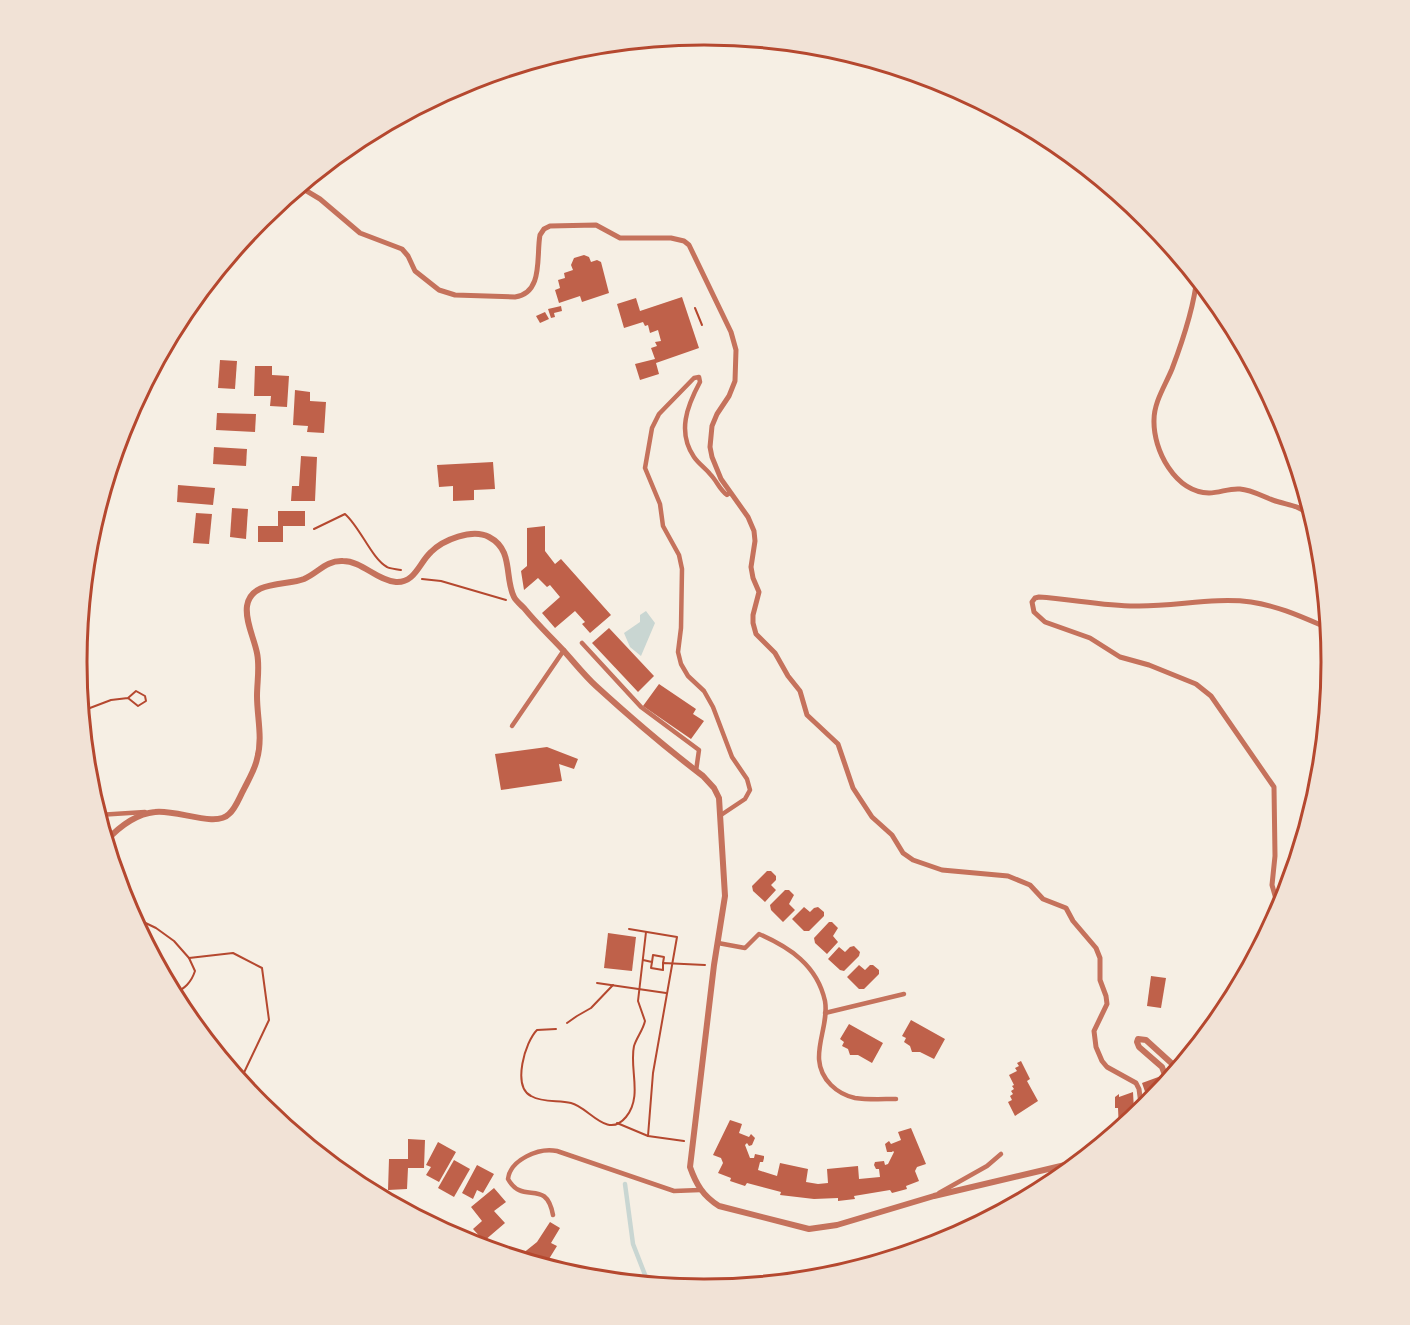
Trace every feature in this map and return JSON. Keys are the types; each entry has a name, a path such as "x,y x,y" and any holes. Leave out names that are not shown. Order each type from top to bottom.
{"street":[{"path":"307,191 320,199 362,235 402,249 417,273 440,291 452,295 515,297 524,295 531,287 537,273 540,235 543,229 550,226 596,225 620,238 659,237 686,242 698,261 714,301 731,332 736,350 734,384 715,417 710,439 712,458 730,493 748,517 754,531 751,567 759,595 753,615 754,629 776,654 786,673 801,691 807,715 840,746 848,779 855,792 873,819 890,833 903,853 913,860 950,871 1005,875 1030,885 1043,898 1065,907 1096,948 1100,958 1100,981 1107,1002 1094,1033 1096,1047 1107,1067 1136,1083 1140,1100"},
{"path":"1195,288 1176,356 1154,412 1154,431 1158,446 1174,476 1195,489 1211,493 1244,489 1303,510"},
{"path":"112,834 139,815 154,812 180,813 210,820 224,818 235,806 252,773 259,747 258,663 247,607 254,592 264,587 303,579 327,564 340,561 354,563 384,579 397,582 412,576 429,554 442,544 466,535 484,535 493,540 506,558 514,596 595,685 696,771 714,788 719,798 725,896 714,965 690,1167 700,1190 708,1199 719,1206 809,1229 837,1225 934,1196 1062,1166"},
{"path":"1276,898 1272,885 1275,856 1274,787 1211,696 1196,684 1149,665 1120,657 1090,638 1045,622 1034,612 1032,602 1033,599 1039,597 1138,606 1215,601 1248,602 1281,609 1321,625"},
{"path":"1165,1074 1162,1067 1139,1047 1138,1039 1146,1040 1173,1065"}],"lane":[{"path":"721,815 745,800 750,790 747,778 732,757 704,691 688,676 681,664 678,652 682,569 679,555 663,526 660,504 645,468 652,428 660,414 694,378 699,377 700,382 686,414 686,441 695,458 711,475 720,490 728,495 730,493"},
{"path":"582,643 641,707 699,750 696,771"},
{"path":"512,726 564,650"},
{"path":"107,815 154,812"},
{"path":"718,943 746,948 759,934 782,944 802,959 816,979 825,1002 818,1053 826,1079 839,1092 856,1098 896,1099"},
{"path":"825,1013 903,994"},
{"path":"553,1215 548,1198 541,1194 517,1189 508,1179 512,1170 538,1151 556,1152 674,1191 700,1190"},
{"path":"934,1196 987,1166 1001,1154"}],"path":[{"path":"695,308 702,325"},
{"path":"314,529 345,514 386,567 412,576 485,593 504,601 514,596"},
{"path":"90,708 111,700 128,698 136,690 145,696 146,701 138,706 128,698"},
{"path":"145,923 174,941 189,958 195,971 192,981 182,990"},
{"path":"629,929 677,937 653,1073 648,1136"},
{"path":"556,1029 537,1030 531,1036 522,1065 521,1085 524,1091 531,1097 572,1103 600,1122 609,1125 617,1123 628,1114 636,1090 633,1056 635,1044 645,1021 638,1001 638,989 646,932"},
{"path":"189,958 233,953 262,968 269,1020 244,1073"},
{"path":"653,955 664,957 663,970 651,968 652,962 653,955"},
{"path":"642,960 652,962"},
{"path":"663,963 714,965"},
{"path":"597,983 666,993"},
{"path":"567,1023 591,1008 613,985"},
{"path":"617,1123 648,1136 693,1142"}],"shaded area":[{"path":"646,611 655,623 641,656 630,647 624,633 640,622 640,615"}],"building":[{"path":"584,255 589,257 591,262 597,260 601,262 609,293 582,302 580,296 559,303 555,290 560,288 558,280 565,278 564,273 573,270 571,265 574,258"},
{"path":"682,297 699,348 656,363 659,374 640,380 635,364 655,359 651,348 657,346 655,342 661,341 658,330 650,333 648,325 645,326 643,322 624,328 617,304 636,298 640,311"},
{"path":"561,306 562,311 554,313 555,317 551,318 548,309"},
{"path":"545,312 549,319 540,323 536,316"},
{"path":"220,360 237,361 235,389 218,388"},
{"path":"255,366 272,366 272,375 289,376 287,407 270,406 271,396 254,396"},
{"path":"295,390 310,392 310,401 326,402 324,433 307,432 308,426 293,425"},
{"path":"217,413 256,414 255,432 216,430"},
{"path":"214,447 247,449 246,466 213,464"},
{"path":"301,456 317,457 315,501 291,501 292,486 299,486"},
{"path":"493,462 495,489 474,490 474,500 453,501 453,486 439,487 437,465"},
{"path":"178,485 215,488 213,505 177,502"},
{"path":"232,508 248,509 246,539 230,537"},
{"path":"278,511 305,511 305,526 283,526 283,542 258,542 258,526 278,526"},
{"path":"196,513 212,514 209,544 193,543"},
{"path":"545,526 545,551 555,564 561,559 611,615 590,633 582,624 585,622 575,611 555,628 542,613 560,597 550,585 547,587 538,578 524,590 521,571 527,566 527,528"},
{"path":"609,628 654,676 638,692 592,643"},
{"path":"659,684 696,709 693,714 704,721 691,739 643,706"},
{"path":"547,747 578,759 574,769 559,764 562,781 501,790 495,754"},
{"path":"767,871 771,871 776,876 776,880 771,885 776,890 765,902 753,891 752,886"},
{"path":"785,890 789,890 794,895 789,904 795,910 783,922 771,910 770,905"},
{"path":"804,907 810,912 818,907 824,912 824,916 809,931 804,931 792,919"},
{"path":"829,922 838,928 833,936 838,942 827,954 815,943 814,938"},
{"path":"608,933 636,937 632,971 604,968"},
{"path":"854,946 860,952 859,956 844,971 828,959 839,947 845,952"},
{"path":"859,965 865,970 873,965 879,970 879,974 864,989 859,989 847,977"},
{"path":"1151,976 1166,978 1161,1008 1147,1006"},
{"path":"911,1020 945,1039 934,1059 920,1052 912,1052 910,1046 904,1042 906,1038 902,1036"},
{"path":"849,1024 883,1043 872,1063 858,1055 850,1055 848,1049 842,1046 844,1042 840,1039"},
{"path":"1021,1061 1030,1079 1027,1081 1038,1101 1015,1116 1008,1102 1012,1100 1010,1096 1014,1089 1009,1075 1017,1071 1015,1068 1019,1066 1017,1063"},
{"path":"1161,1076 1162,1078 1146,1095 1142,1083"},
{"path":"1133,1092 1134,1107 1119,1121 1115,1097 1119,1094 1119,1097"},
{"path":"730,1120 742,1124 739,1133 749,1137 751,1134 755,1138 752,1145 749,1146 747,1143 745,1145 750,1158 754,1158 755,1154 764,1156 758,1170 777,1176 780,1163 808,1169 806,1182 818,1184 828,1183 827,1169 858,1166 859,1179 880,1177 879,1169 876,1169 874,1165 875,1162 884,1161 885,1165 888,1164 894,1152 887,1152 885,1144 889,1141 891,1144 901,1140 898,1132 911,1128 926,1164 917,1167 915,1171 919,1181 906,1186 907,1189 892,1193 890,1190 838,1201 838,1198 814,1199 780,1195 781,1192 730,1181 731,1178 718,1173 723,1163 721,1158 713,1155"},
{"path":"408,1139 425,1140 424,1168 408,1168 407,1189 388,1190 389,1159 408,1159"},
{"path":"438,1142 456,1152 439,1182 426,1175 431,1167 426,1165"},
{"path":"454,1160 470,1169 454,1197 438,1188"},
{"path":"477,1165 494,1174 483,1193 477,1190 473,1199 462,1193"},
{"path":"494,1188 506,1202 494,1211 505,1223 486,1239 481,1237 473,1229 482,1221 471,1207"},
{"path":"550,1222 560,1228 551,1243 557,1246 548,1260 524,1252 537,1242"}],"waterway":[{"path":"625,1184 633,1244 646,1277"}]}
